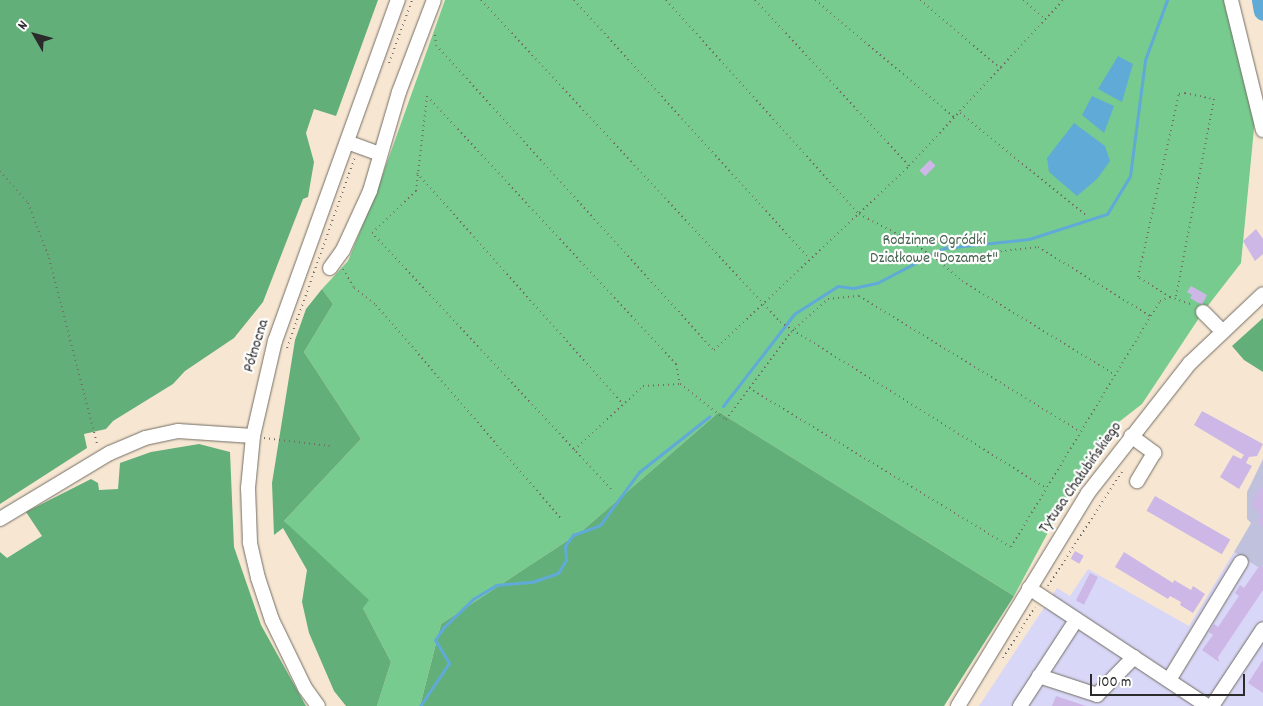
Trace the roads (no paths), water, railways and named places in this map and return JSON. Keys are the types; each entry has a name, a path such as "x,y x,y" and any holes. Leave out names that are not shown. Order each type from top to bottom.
{"street":[{"name":"Północna","path":"318,706 305,688 272,620 258,578 250,533 248,488 275,341 353,145 398,0"},
{"path":"334,263 370,191 399,92 434,0"},
{"path":"1231,0 1263,130"},
{"path":"353,145 380,154"},
{"name":"Tytusa Chałubińskiego","path":"958,706 1078,508 1131,436 1190,363 1263,294"},
{"path":"1203,312 1223,332"},
{"path":"0,519 102,459 145,438 178,430 258,437"},
{"path":"1131,436 1154,452 1137,481"},
{"path":"1169,680 1241,562"},
{"path":"1028,588 1207,706"},
{"path":"1020,706 1039,676 1063,647 1076,620"},
{"path":"1212,706 1263,629"},
{"path":"1039,676 1097,695 1134,657"}],"water":[{"path":"1118,56 1133,64 1122,102 1098,89"},
{"path":"1092,96 1114,106 1104,133 1082,115"},
{"path":"1074,123 1105,146 1110,161 1097,179 1077,196 1049,172 1047,158"}],"waterway":[{"path":"723,406 794,314 838,286 853,288 877,283 944,248 1029,239 1107,214 1130,176 1145,60 1167,0"},
{"path":"1261,0 1263,11"},
{"path":"420,706 449,663 435,640 443,628 473,599 496,585 532,582 558,573 566,560 565,546 573,535 600,525 639,472 710,416"}],"park label":[{"name":"Rodzinne Ogródki Działkowe \"Dozamet\"","path":"934,250"}]}
